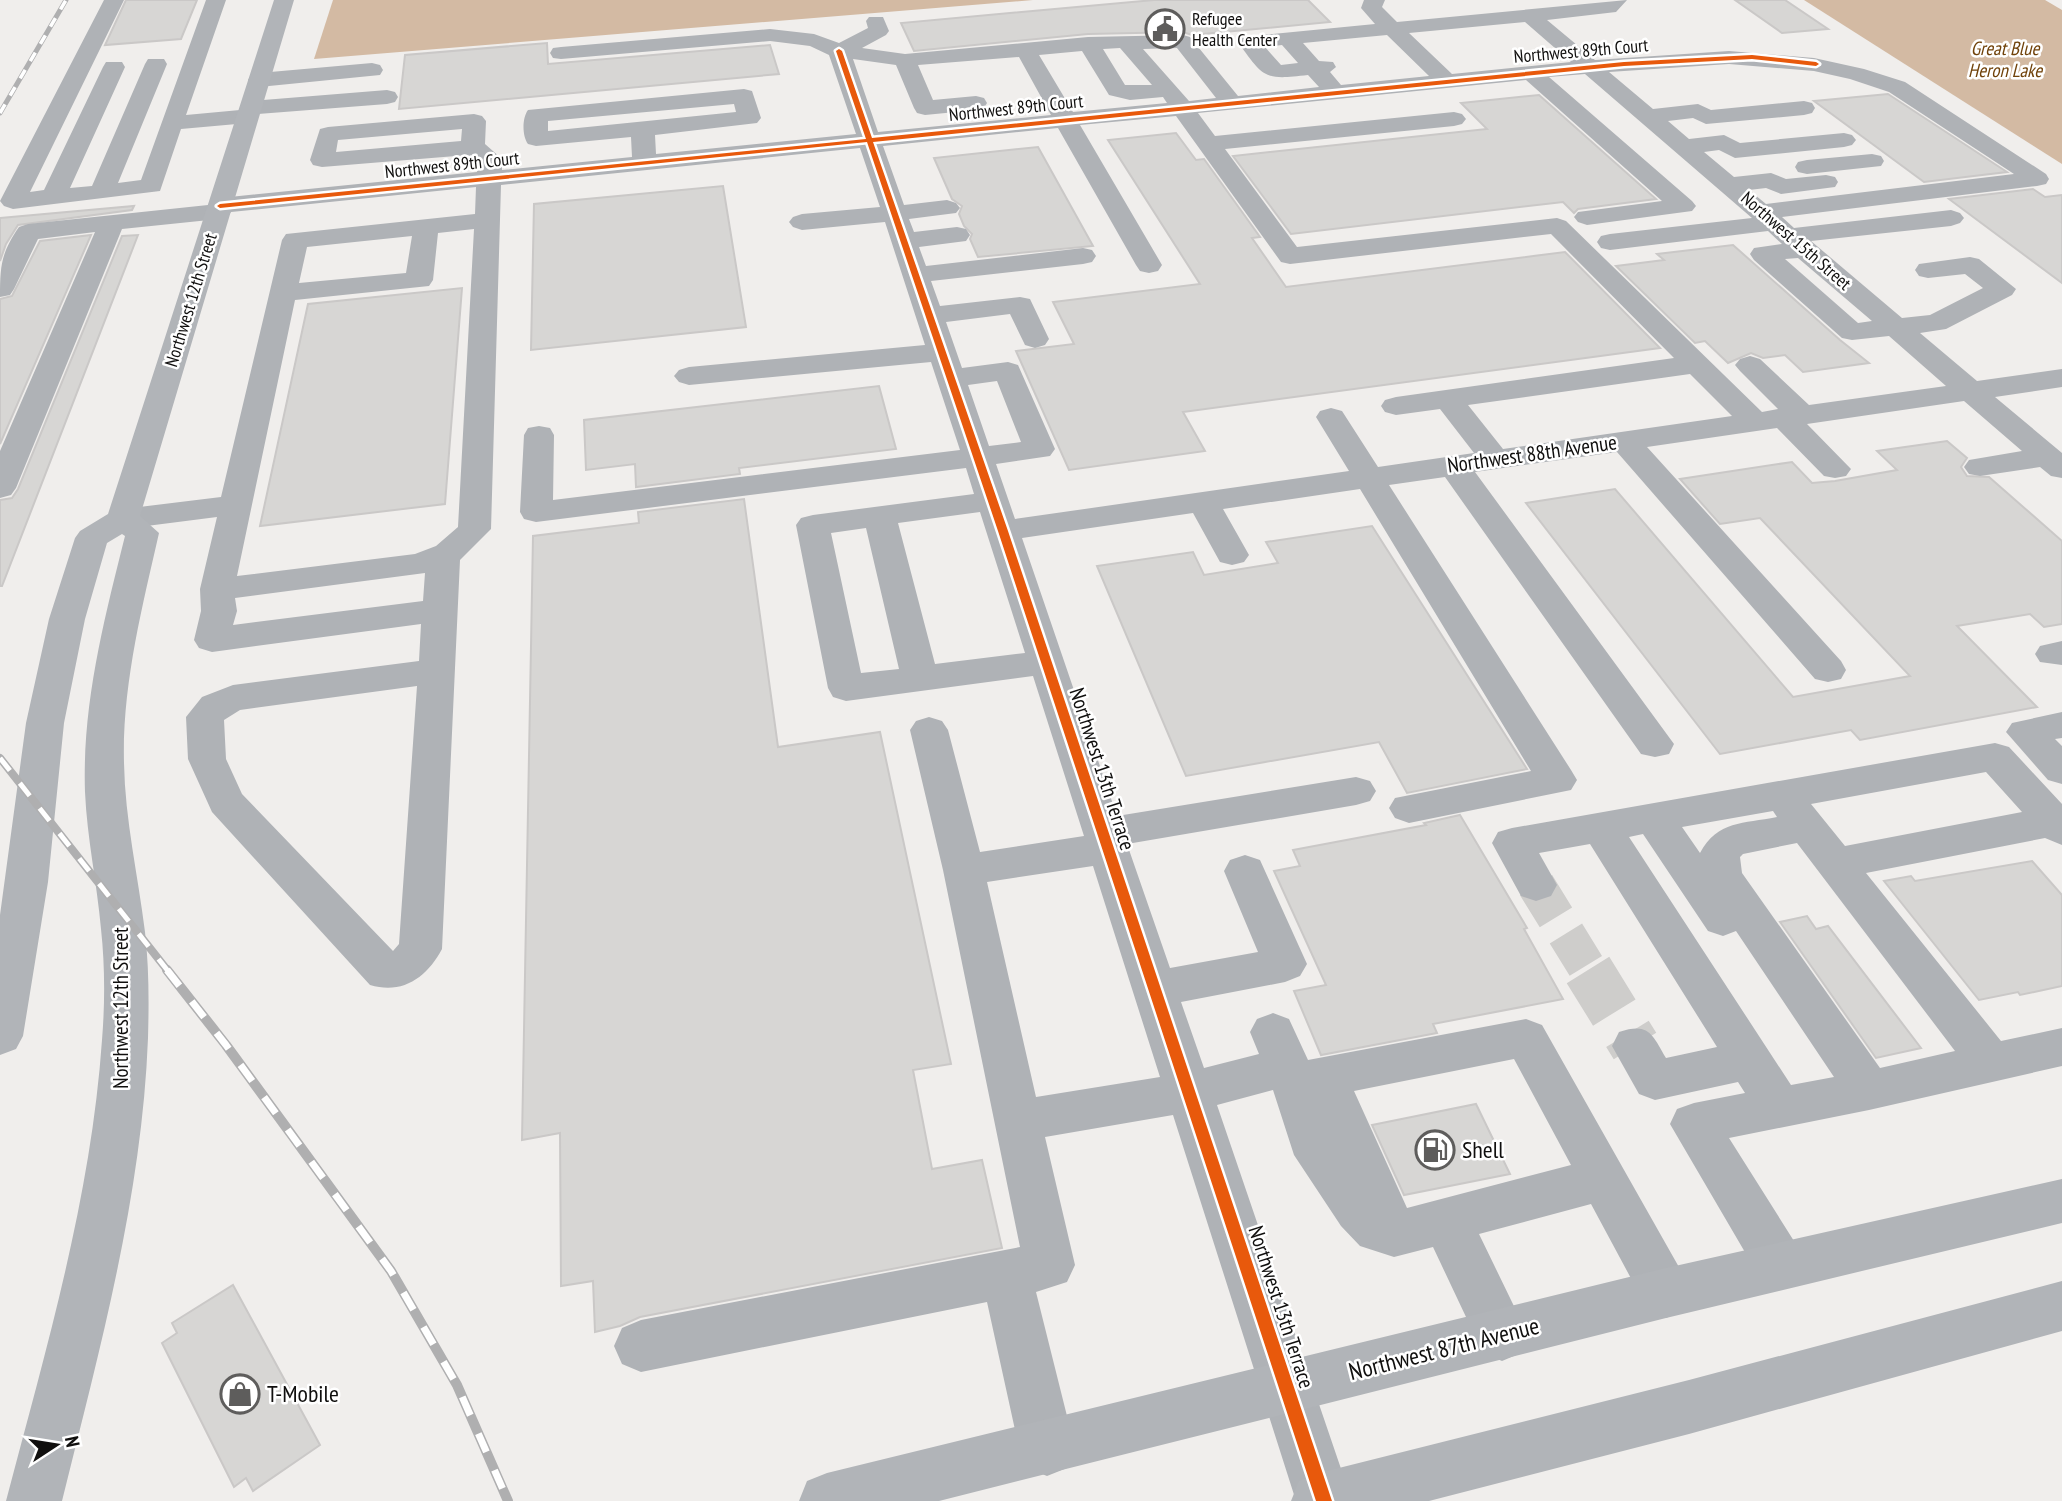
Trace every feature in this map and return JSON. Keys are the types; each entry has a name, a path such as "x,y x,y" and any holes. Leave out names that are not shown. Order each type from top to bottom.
{"main road":[{"name":"Northwest 12th Street","path":"34,1501 103,1218 122,1090 125,1037 124,937 108,832 105,752 107,715 117,647 142,533 123,519 284,0"},
{"path":"0,1036 27,882 45,723 67,619 92,538 123,519"},
{"name":"Northwest 87th Avenue","path":"827,1501 1666,1293 2062,1201"},
{"path":"1322,1501 1689,1407 2062,1306"}],"street":[{"path":"114,0 13,201 151,186 216,0"},
{"path":"1341,66 1275,72 1249,42 1439,24 1529,7 1609,8 1618,0"},
{"path":"1331,15 1374,6 1392,29 1446,81"},
{"name":"Northwest 15th Street","path":"1529,7 1592,67 1664,94 1650,116 2055,462"},
{"path":"839,51 879,32 876,21"},
{"path":"561,53 770,35 814,40 839,51 970,69 1025,49 1125,41 1183,41 1232,103"},
{"path":"1287,38 1336,93"},
{"path":"1125,41 1175,99 1290,256 1558,226 1696,364 1779,418 1835,469"},
{"path":"1088,43 1117,90 1175,99"},
{"path":"1025,49 1149,265"},
{"path":"84,60 199,50"},
{"name":"Northwest 13th Terrace","path":"839,51 869,140 898,186 894,214 998,516 1322,1501"},
{"path":"1395,61 1447,56"},
{"name":"Northwest 89th Court","path":"0,289 28,232 489,179 1065,120 1175,99 1232,103 1592,67 1752,57 1816,64 1872,77 1897,87 2037,179 1783,230"},
{"path":"905,60 925,108 988,102"},
{"path":"102,192 156,64"},
{"path":"54,196 114,67"},
{"path":"970,69 1001,127"},
{"path":"259,80 372,70"},
{"path":"1531,73 1683,206 1587,217"},
{"path":"1650,116 1664,94 1756,73"},
{"path":"1362,90 1393,125"},
{"path":"1664,94 1778,91"},
{"path":"1664,94 1706,117 1804,108"},
{"path":"744,96 749,118 643,129 536,139 537,115 744,96"},
{"path":"172,123 387,97"},
{"path":"1208,144 1454,119"},
{"path":"730,120 741,153"},
{"path":"217,589 415,565 443,558 460,545 474,529 491,159 473,147 322,160 328,134 474,121 473,147"},
{"path":"45,136 128,129"},
{"path":"643,129 644,163"},
{"path":"1610,142 1724,142 1735,151 1836,134"},
{"path":"1872,161 1762,172 1781,187 1893,175"},
{"path":"1660,185 1772,180"},
{"path":"802,222 947,208"},
{"path":"1610,242 1951,218"},
{"path":"396,255 424,240 488,220"},
{"path":"0,488 111,224"},
{"path":"1783,230 1763,254 1852,332 1936,323 2002,289 1970,265 1928,270"},
{"path":"904,241 957,235"},
{"path":"424,240 295,240 217,589 219,611 212,640 440,610"},
{"path":"419,280 424,240"},
{"path":"915,275 1083,256"},
{"path":"286,279 329,262"},
{"path":"286,279 419,280 447,285"},
{"path":"929,316 1020,305 1035,340"},
{"path":"1396,406 1696,364"},
{"path":"539,435 537,512 1039,449 1008,371 946,365 689,376"},
{"path":"1750,365 1779,418"},
{"name":"Northwest 88th Avenue","path":"920,678 846,688 813,525 880,516 998,516 1203,502 2062,378"},
{"path":"1448,399 1494,459"},
{"path":"1331,417 1557,780 1409,808"},
{"path":"1624,440 1828,670"},
{"path":"1980,467 2055,462"},
{"path":"1453,466 1656,744"},
{"path":"1203,502 1232,555"},
{"path":"123,519 236,505"},
{"path":"880,516 920,678 1046,662"},
{"path":"437,671 233,698 215,706 205,717 207,759 226,802 386,972 407,965 420,949 437,671 443,558"},
{"path":"2062,725 2025,732 2062,770"},
{"path":"641,1346 1049,1265 964,870 929,730"},
{"path":"1857,1092 1723,878 1717,857 1722,848 1731,841 1794,811 1995,757 2058,825"},
{"path":"964,870 1356,791"},
{"path":"1536,885 1512,843 1653,817 1794,811"},
{"path":"1794,811 1991,1063"},
{"path":"1653,817 1857,1092"},
{"path":"1835,863 2058,825"},
{"path":"1600,826 1779,1106"},
{"path":"1155,989 1285,964 1245,871"},
{"path":"1018,1121 1189,1092 1295,1065 1526,1038 1666,1293"},
{"path":"1634,1046 1655,1080 1750,1060"},
{"path":"1781,1266 1694,1124 2062,1047"},
{"path":"1295,1065 1311,1140 1359,1210 1378,1230 1394,1234 1447,1222 1603,1179"},
{"path":"1447,1222 1502,1335"},
{"path":"1006,1273 1047,1448"}],"water":[{"path":"333,0 1033,0 314,59"},
{"name":"Great Blue Heron Lake","path":"1804,0 2045,0 2062,10 2062,164"}],"building":[{"path":"126,0 197,0 181,39 105,45"},
{"path":"1154,0 1308,0 1330,22 1192,35 1183,32 1088,34 914,51 901,23"},
{"path":"1735,0 1785,0 1828,29 1782,33"},
{"path":"547,43 548,64 770,45 779,74 399,109 405,55"},
{"path":"1888,94 2007,172 1924,182 1814,101"},
{"path":"1539,95 1656,199 1578,209 1574,213 1563,202 1291,234 1233,156 1487,129 1461,103"},
{"path":"1176,133 1196,160 1204,159 1260,237 1252,238 1286,287 1565,252 1660,348 1183,412 1205,451 1069,470 1016,351 1074,344 1053,302 1200,284 1108,140"},
{"path":"1038,147 1093,246 978,257 970,239 972,234 964,226 959,214 962,206 952,199 934,158"},
{"path":"723,186 746,327 531,350 534,204"},
{"path":"2033,189 2045,197 2062,195 2062,283 1949,199"},
{"path":"134,206 132,210 18,225 6,244 0,261 0,218"},
{"path":"91,235 0,444 0,299 12,296 40,241"},
{"path":"138,235 0,586 0,500 12,498 18,489 122,236"},
{"path":"1733,245 1869,363 1803,372 1785,355 1763,358 1751,353 1728,363 1705,341 1695,343 1616,266 1664,260 1657,254"},
{"path":"462,288 445,504 260,526 308,304"},
{"path":"879,386 896,449 739,468 740,474 636,487 635,464 586,470 584,420"},
{"path":"1947,441 1967,458 1961,467 1967,476 1989,477 2062,541 2062,624 2044,627 2030,614 1957,626 2037,707 1860,740 1851,730 1720,754 1526,503 1615,489 1793,697 1910,676 1760,518 1720,524 1680,479 1792,462 1812,483 1835,481 1897,470 1877,451"},
{"path":"744,499 778,747 880,732 951,1064 913,1070 932,1169 982,1160 1002,1248 640,1317 620,1326 595,1332 593,1281 561,1286 560,1133 522,1140 533,536 639,523 638,512"},
{"path":"1372,526 1527,769 1407,793 1379,742 1186,776 1097,566 1193,552 1204,575 1278,563 1266,542"},
{"path":"1460,815 1527,928 1524,929 1563,999 1433,1024 1437,1033 1321,1055 1294,991 1326,985 1274,871 1300,866 1293,850 1426,825 1424,823"},
{"path":"2032,861 2062,895 2062,986 2020,995 2018,992 1979,1000 1884,881 1911,876 1915,881"},
{"path":"1807,916 1816,929 1828,926 1921,1048 1876,1058 1780,922"},
{"name":"Shell","path":"1476,1104 1510,1174 1404,1195 1372,1125"},
{"name":"T-Mobile","path":"233,1285 320,1445 253,1491 246,1478 234,1487 162,1343 177,1333 172,1323"}],"tunnel":[{"path":"1536,885 1589,971"},
{"path":"1588,970 1635,1046"}],"railway":[{"path":"0,113 66,0"},
{"path":"0,758 168,971"},
{"path":"167,970 226,1045 391,1271 457,1385 508,1501"}],"cycle path":[{"path":"839,51 1003,531 1324,1501"},
{"path":"220,206 1624,64 1752,57 1816,64"}],"place":[{"name":"Refugee Health Center","path":"1165,29"},
{"name":"Shell","path":"1435,1150"},
{"name":"T-Mobile","path":"240,1394"}]}
